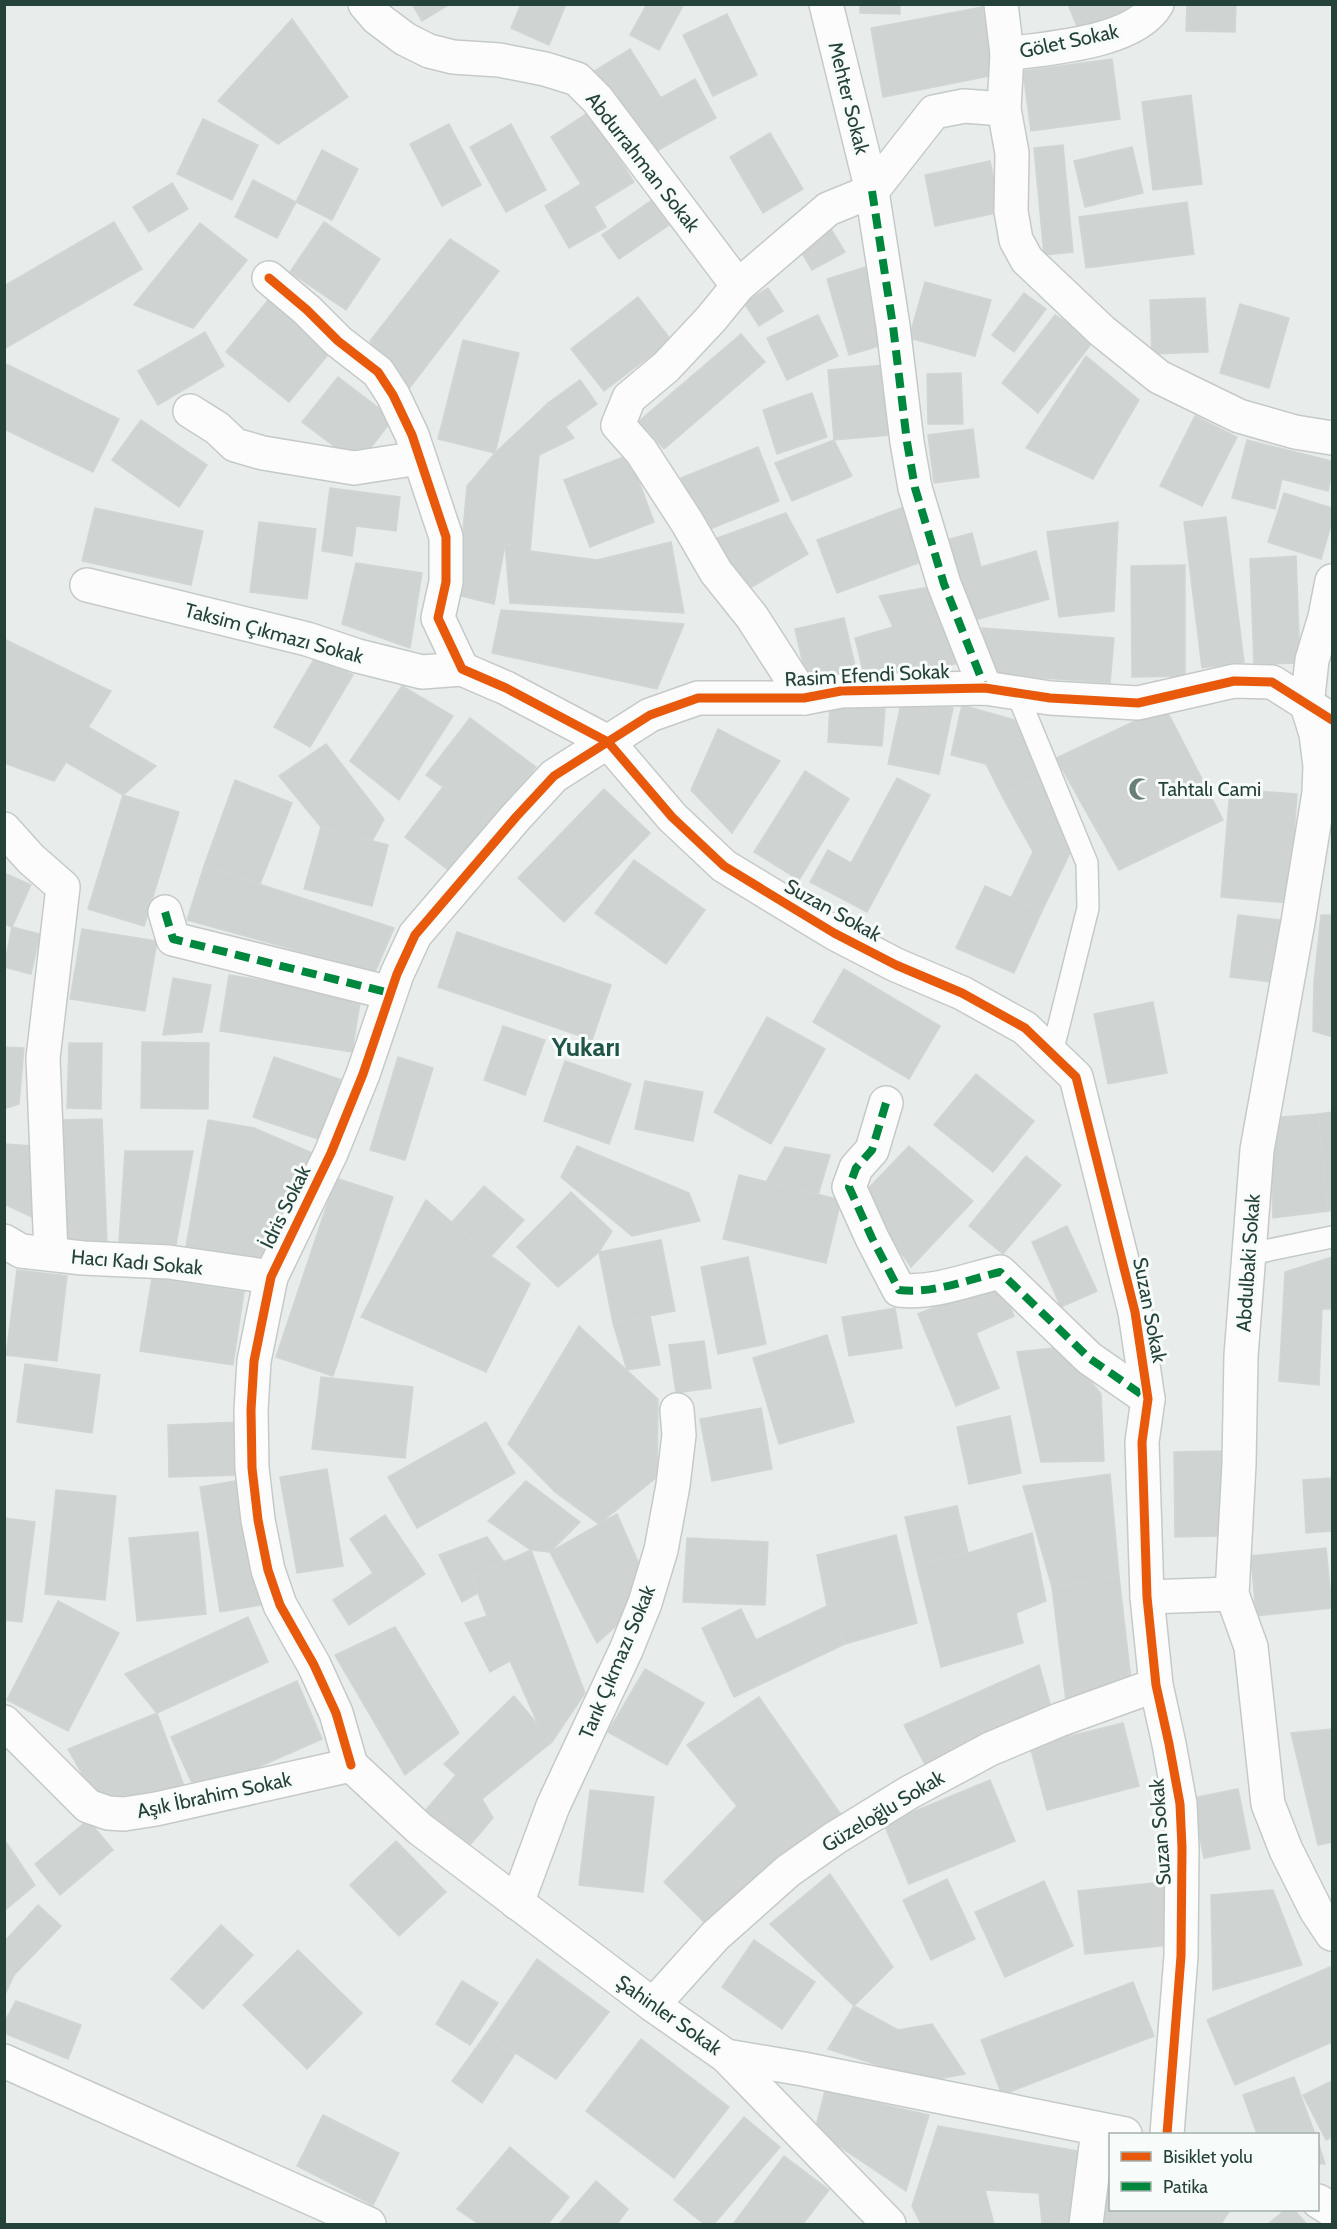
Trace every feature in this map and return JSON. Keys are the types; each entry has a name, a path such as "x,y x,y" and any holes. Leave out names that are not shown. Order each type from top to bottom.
{"street":[{"name":"Abdurrahman Sokak","path":"365,4 377,18 405,39 429,51 453,57 499,60 545,69 577,79 597,99 738,286"},
{"name":"Mehter Sokak","path":"826,4 872,191"},
{"path":"1001,4 1007,54 1004,109 1012,153 1011,211 1016,240 1028,260 1102,331 1159,377 1239,416 1295,432 1332,438"},
{"name":"Gölet Sokak","path":"1007,54 1071,45 1118,33 1140,23 1157,4"},
{"path":"872,191 934,112 964,106 1004,109"},
{"name":"Rasim Efendi Sokak","path":"804,698 752,617 716,572 641,451 618,425 629,398 666,367 711,320 738,286 828,208 872,191 915,488 944,584 985,688"},
{"path":"269,278 307,310 338,341 378,372 393,395 407,425 446,537 446,582 438,618 462,669"},
{"path":"190,411 217,428 234,445 263,453 354,468 419,458"},
{"name":"Abdulbaki Sokak","path":"1332,581 1325,616 1312,660 1320,713 1316,734 1320,766 1319,793 1257,1149 1241,1356 1239,1464 1232,1594 1251,1647 1268,1804 1286,1850 1316,1910 1332,1935"},
{"name":"Taksim Çıkmazı Sokak","path":"87,585 307,639 358,656 422,672 462,669 506,688 609,742"},
{"name":"Rasim Efendi Sokak","path":"609,742 650,715 698,698 804,698 841,691 985,688 1050,698 1138,703 1234,681 1272,682 1320,713"},
{"name":"İdris Sokak","path":"351,1765 336,1713 314,1665 280,1605 268,1570 258,1520 252,1468 251,1410 254,1361 271,1277 331,1153 363,1074 390,993 415,935 554,776 609,742"},
{"name":"Suzan Sokak","path":"609,742 672,817 724,866 834,933 896,965 962,993 1025,1028 1076,1077 1135,1312 1148,1399 1142,1442 1147,1597 1156,1685 1170,1744 1180,1804 1182,1848 1181,1956 1167,2133"},
{"path":"4,829 31,859 63,888 43,1058 51,1254"},
{"path":"165,912 173,939 390,993"},
{"name":"Suzan Sokak","path":"886,1103 872,1150 856,1168 849,1187 899,1290 915,1292 938,1288 1000,1272 1089,1358 1148,1399"},
{"name":"Hacı Kadı Sokak","path":"4,1241 21,1251 169,1262 271,1277"},
{"name":"Tarık Çıkmazı Sokak","path":"517,1903 553,1806 626,1650 645,1603 661,1550 674,1485 679,1434 677,1410"},
{"path":"1147,1597 1232,1594"},
{"name":"Güzeloğlu Sokak","path":"653,2005 715,1936 788,1871 835,1838 910,1792 990,1749 1059,1720 1156,1685"},
{"name":"Aşık İbrahim Sokak","path":"4,1722 88,1806 108,1813 124,1815 351,1765"},
{"name":"Şahinler Sokak","path":"351,1765 420,1829 653,2005 726,2056 803,2069 1112,2132"},
{"path":"726,2056 889,2224"},
{"path":"4,2061 369,2224"},
{"path":"1086,2224 1109,2143"},
{"path":"1319,2202 1332,2210"}],"lane":[{"path":"1017,693 1087,863 1088,908 1052,1053"},
{"path":"1250,1254 1332,1237"}],"building":[{"path":"412,4 450,4 422,21"},
{"path":"521,4 566,4 549,45 511,28"},
{"path":"647,4 684,4 659,50 630,35"},
{"path":"860,4 900,4 900,14 860,13"},
{"path":"1068,4 1129,4 1130,9 1078,29"},
{"path":"1187,4 1236,4 1235,32 1186,31"},
{"path":"983,7 995,75 883,97 871,28"},
{"path":"727,14 757,75 713,96 683,35"},
{"path":"292,19 348,97 278,144 218,101"},
{"path":"630,49 661,98 624,121 593,72"},
{"path":"1112,59 1120,119 1031,131 1023,71"},
{"path":"695,79 716,118 653,153 631,114"},
{"path":"1191,95 1202,184 1153,190 1142,102"},
{"path":"589,112 634,182 595,206 551,137"},
{"path":"203,119 258,145 232,200 177,174"},
{"path":"449,124 481,185 442,206 410,144"},
{"path":"511,124 546,190 506,212 470,147"},
{"path":"770,133 803,189 763,213 730,157"},
{"path":"1063,145 1073,252 1044,255 1034,148"},
{"path":"1132,147 1143,193 1085,207 1074,161"},
{"path":"322,150 358,169 332,220 296,202"},
{"path":"990,161 1001,212 935,226 925,175"},
{"path":"253,180 296,202 277,238 235,217"},
{"path":"172,183 188,209 149,232 133,207"},
{"path":"581,184 606,227 569,248 545,206"},
{"path":"652,200 669,225 619,259 602,235"},
{"path":"1187,202 1194,254 1086,268 1079,217"},
{"path":"114,222 142,269 4,349 4,286"},
{"path":"324,222 380,259 346,310 290,272"},
{"path":"200,223 247,260 193,328 134,305"},
{"path":"831,229 845,252 812,270 799,248"},
{"path":"450,239 499,271 408,390 370,341"},
{"path":"866,267 889,343 849,355 827,279"},
{"path":"925,282 991,300 975,356 909,338"},
{"path":"768,288 783,311 759,326 744,303"},
{"path":"1024,293 1046,309 1014,352 992,335"},
{"path":"638,297 671,340 604,391 571,349"},
{"path":"1205,298 1208,352 1152,354 1150,300"},
{"path":"268,300 331,351 289,402 226,352"},
{"path":"1240,304 1289,318 1269,388 1220,373"},
{"path":"818,315 838,356 787,380 767,338"},
{"path":"1055,315 1095,339 1038,413 1002,383"},
{"path":"205,332 224,366 158,405 138,371"},
{"path":"741,334 765,362 664,449 639,421"},
{"path":"463,340 519,353 495,453 438,439"},
{"path":"1086,356 1139,400 1093,479 1026,448"},
{"path":"4,363 119,419 93,472 4,429"},
{"path":"885,365 891,435 834,440 828,370"},
{"path":"961,373 963,424 928,424 927,374"},
{"path":"338,377 393,419 358,464 302,422"},
{"path":"580,380 597,404 565,427 548,403"},
{"path":"812,393 827,437 777,454 763,410"},
{"path":"548,403 574,438 539,455 530,551 505,544 494,604 457,595 467,486 495,453"},
{"path":"1195,416 1237,437 1202,506 1160,486"},
{"path":"141,420 207,465 179,507 112,460"},
{"path":"973,429 979,477 934,483 928,435"},
{"path":"834,440 852,476 792,501 775,463"},
{"path":"1247,440 1332,461 1328,491 1282,479 1275,509 1232,498"},
{"path":"758,447 779,501 703,532 681,478"},
{"path":"629,455 654,522 590,547 564,480"},
{"path":"330,488 400,497 396,531 356,526 352,556 322,551"},
{"path":"1284,493 1332,508 1332,522 1321,559 1268,542"},
{"path":"909,505 929,559 837,593 817,540"},
{"path":"95,508 203,531 191,585 82,561"},
{"path":"786,513 808,554 750,588 714,539"},
{"path":"1226,517 1244,662 1202,668 1184,522"},
{"path":"259,522 316,529 307,599 250,592"},
{"path":"1118,522 1114,611 1059,617 1047,532"},
{"path":"972,533 981,567 1036,551 1049,599 968,622 946,540"},
{"path":"671,542 684,613 510,603 505,544 530,551 597,560"},
{"path":"1296,556 1300,663 1254,664 1250,559"},
{"path":"356,563 422,573 410,648 342,624"},
{"path":"1185,565 1185,676 1132,677 1131,566"},
{"path":"934,586 960,663 866,683 855,638 893,627 879,596"},
{"path":"501,610 684,624 657,689 492,653"},
{"path":"844,618 856,670 807,681 795,629"},
{"path":"982,628 1114,638 1110,683 990,674"},
{"path":"4,639 111,691 54,781 4,763"},
{"path":"317,654 353,675 310,747 274,727"},
{"path":"402,686 453,716 399,800 350,761"},
{"path":"902,699 953,708 939,774 888,764"},
{"path":"830,705 885,709 882,746 828,742"},
{"path":"962,705 1018,721 1041,776 1002,796 986,764 951,755"},
{"name":"Tahtalı Cami","path":"1165,707 1223,820 1119,870 1056,758"},
{"path":"470,718 536,767 455,875 405,837 443,787 426,775"},
{"path":"88,727 156,766 123,795 66,762"},
{"path":"718,729 780,761 732,833 691,790"},
{"path":"326,744 384,819 372,841 321,827 279,776"},
{"path":"805,771 849,799 799,880 754,852"},
{"path":"1041,776 1071,851 1042,911 1011,898 1033,852 1002,796"},
{"path":"897,778 930,795 867,912 810,882 828,850 851,863"},
{"path":"235,780 292,803 260,884 204,866"},
{"path":"604,789 650,833 564,922 518,878"},
{"path":"1230,789 1297,794 1289,903 1221,897"},
{"path":"123,795 179,812 144,926 88,909"},
{"path":"321,827 388,845 372,906 304,889"},
{"path":"634,860 705,910 666,964 595,913"},
{"path":"204,866 394,928 375,972 187,920"},
{"path":"4,873 31,885 12,927 4,924"},
{"path":"985,886 1042,911 1014,973 956,948"},
{"path":"1238,915 1281,920 1273,982 1230,977"},
{"path":"1321,915 1332,915 1332,1037 1313,1031 1314,982"},
{"path":"12,927 40,934 31,974 4,967"},
{"path":"82,929 157,941 145,1011 70,999"},
{"path":"457,932 611,985 592,1040 438,987"},
{"path":"844,969 940,1026 909,1079 813,1022"},
{"path":"229,975 361,996 352,1052 220,1031"},
{"path":"173,978 211,985 202,1032 163,1035"},
{"path":"1153,1002 1167,1073 1108,1084 1094,1014"},
{"path":"767,1017 825,1049 771,1144 714,1112"},
{"path":"503,1026 545,1040 525,1095 484,1080"},
{"path":"142,1042 209,1043 208,1109 141,1108"},
{"path":"69,1043 102,1043 101,1109 67,1108"},
{"path":"4,1047 24,1048 19,1104 4,1109"},
{"path":"274,1057 342,1080 321,1140 253,1117"},
{"path":"398,1057 433,1068 405,1160 370,1150"},
{"path":"565,1061 631,1084 609,1144 544,1121"},
{"path":"976,1074 1034,1121 993,1172 934,1125"},
{"path":"645,1081 703,1092 693,1141 635,1129"},
{"path":"1332,1112 1332,1210 1328,1211 1318,1114"},
{"path":"1318,1114 1328,1211 1273,1218 1269,1118"},
{"path":"102,1119 107,1242 66,1243 61,1120"},
{"path":"208,1120 254,1128 319,1156 269,1262 186,1247"},
{"path":"4,1144 33,1146 32,1217 4,1204"},
{"path":"577,1146 689,1193 700,1221 632,1236 561,1177"},
{"path":"909,1146 973,1201 911,1267 861,1196"},
{"path":"785,1147 830,1155 818,1195 766,1182"},
{"path":"125,1151 193,1151 175,1250 119,1241"},
{"path":"1026,1156 1061,1185 1003,1254 969,1226"},
{"path":"739,1175 841,1200 826,1263 723,1239"},
{"path":"336,1178 393,1197 333,1376 276,1357"},
{"path":"484,1186 524,1220 491,1256 452,1222"},
{"path":"571,1192 612,1231 599,1252 558,1287 517,1247"},
{"path":"426,1200 491,1256 530,1284 486,1372 361,1317"},
{"path":"1067,1226 1097,1291 1061,1307 1032,1242"},
{"path":"661,1240 675,1311 613,1323 599,1252"},
{"path":"748,1257 766,1344 718,1354 701,1267"},
{"path":"1332,1257 1332,1309 1322,1309 1319,1385 1279,1381 1285,1272"},
{"path":"17,1270 67,1276 57,1361 6,1355"},
{"path":"152,1278 244,1292 233,1365 140,1351"},
{"path":"999,1280 1014,1316 976,1333 999,1388 956,1406 918,1314"},
{"path":"895,1308 902,1348 849,1356 842,1317"},
{"path":"650,1316 660,1365 627,1370 613,1323"},
{"path":"579,1326 658,1399 657,1477 599,1524 555,1492 508,1444"},
{"path":"827,1335 854,1422 779,1444 753,1358"},
{"path":"704,1341 711,1388 676,1393 669,1345"},
{"path":"1063,1347 1101,1394 1104,1461 1041,1462 1017,1352"},
{"path":"25,1364 100,1375 92,1433 17,1422"},
{"path":"321,1377 413,1387 405,1458 312,1449"},
{"path":"761,1408 772,1469 712,1481 700,1419"},
{"path":"1010,1416 1021,1473 969,1484 957,1427"},
{"path":"239,1422 240,1475 169,1477 168,1425"},
{"path":"486,1422 515,1473 417,1528 388,1477"},
{"path":"1222,1451 1223,1536 1175,1537 1174,1452"},
{"path":"327,1469 343,1566 297,1573 280,1477"},
{"path":"1110,1474 1119,1576 1052,1587 1023,1486"},
{"path":"1332,1478 1332,1531 1306,1533 1303,1480"},
{"path":"240,1480 261,1605 220,1612 200,1487"},
{"path":"526,1481 580,1522 550,1552 531,1550 488,1521"},
{"path":"56,1490 116,1496 105,1600 45,1594"},
{"path":"957,1506 968,1553 916,1565 905,1517"},
{"path":"617,1514 639,1564 626,1617 597,1643 550,1552"},
{"path":"385,1515 425,1574 349,1625 333,1600 373,1573 350,1539"},
{"path":"4,1518 35,1522 22,1622 4,1620"},
{"path":"198,1532 206,1614 137,1621 129,1538"},
{"path":"1032,1533 1046,1601 1016,1613 1023,1643 941,1667 916,1565 968,1553"},
{"path":"896,1535 917,1623 845,1644 827,1606 817,1555"},
{"path":"487,1537 504,1562 471,1576 478,1593 462,1602 439,1555"},
{"path":"687,1538 768,1542 765,1605 683,1602"},
{"path":"1326,1548 1332,1608 1256,1616 1251,1556"},
{"path":"531,1550 585,1693 552,1742 538,1724 510,1661 490,1672 465,1623 487,1616 471,1576"},
{"path":"1119,1576 1131,1680 1066,1701 1052,1587"},
{"path":"58,1601 119,1633 68,1731 7,1700"},
{"path":"827,1606 845,1644 734,1697 702,1628 741,1609 756,1640"},
{"path":"248,1617 268,1662 157,1713 125,1674"},
{"path":"395,1627 459,1733 405,1775 335,1655"},
{"path":"1039,1665 1053,1714 927,1768 904,1725"},
{"path":"645,1669 704,1703 667,1765 608,1732"},
{"path":"297,1681 322,1739 197,1794 171,1737"},
{"path":"514,1696 552,1742 482,1799 444,1764"},
{"path":"759,1697 842,1816 707,1925 664,1882 737,1806 687,1745"},
{"path":"157,1713 184,1786 98,1802 68,1749"},
{"path":"1123,1723 1139,1786 1047,1810 1030,1746"},
{"path":"1332,1729 1332,1842 1318,1845 1291,1733"},
{"path":"456,1775 482,1799 493,1818 470,1845 425,1811"},
{"path":"990,1780 1015,1841 909,1884 884,1824"},
{"path":"1238,1789 1250,1849 1204,1858 1192,1798"},
{"path":"590,1790 654,1797 643,1892 579,1885"},
{"path":"88,1820 113,1850 60,1895 35,1864"},
{"path":"396,1841 446,1892 399,1936 350,1885"},
{"path":"6,1842 35,1885 4,1911 4,1843"},
{"path":"830,1874 893,1967 854,2006 770,1924"},
{"path":"947,1879 975,1939 931,1960 903,1900"},
{"path":"1044,1881 1073,1946 1005,1977 975,1912"},
{"path":"1163,1882 1169,1945 1085,1954 1078,1891"},
{"path":"1273,1890 1302,1965 1213,1990 1211,1895"},
{"path":"38,1905 61,1926 14,1975 4,1966 4,1942"},
{"path":"221,1925 253,1955 203,2009 171,1979"},
{"path":"754,1940 815,1982 782,2029 722,1987"},
{"path":"298,1950 362,2013 307,2069 243,2005"},
{"path":"537,1959 609,2012 556,2079 486,2034"},
{"path":"4,1966 14,1975 4,1997"},
{"path":"1330,1967 1332,1972 1332,2042 1235,2085 1207,2020"},
{"path":"462,1981 498,2003 470,2045 436,2024"},
{"path":"1133,1982 1154,2036 1002,2095 981,2040"},
{"path":"16,2001 81,2025 68,2059 4,2033 4,2023"},
{"path":"854,2006 898,2030 932,2024 965,2074 927,2081 828,2049"},
{"path":"486,2034 515,2054 482,2103 452,2081"},
{"path":"641,2039 729,2107 674,2178 586,2111"},
{"path":"1294,2077 1315,2133 1257,2133 1243,2095"},
{"path":"1332,2081 1332,2137 1326,2140 1303,2095"},
{"path":"825,2091 929,2115 906,2191 815,2130"},
{"path":"323,2115 399,2153 373,2205 297,2166"},
{"path":"744,2117 780,2147 714,2224 704,2224 674,2200"},
{"path":"938,2126 1078,2151 1072,2223 1042,2224 1039,2193 985,2190 994,2224 921,2224 912,2206"},
{"path":"1319,2145 1325,2164 1319,2164"},
{"path":"510,2147 569,2197 548,2224 479,2224 457,2209"},
{"path":"784,2156 829,2190 803,2224 733,2224"},
{"path":"1109,2176 1109,2211 1229,2211 1221,2224 1104,2224"},
{"path":"596,2181 628,2209 617,2224 559,2224"},
{"path":"1284,2211 1295,2211 1307,2224 1268,2224"}],"marked path":[{"path":"872,191 915,488 944,584 985,688"},
{"path":"165,912 173,939 390,993"},
{"path":"886,1103 872,1150 856,1168 849,1187 899,1290 937,1288 1000,1272 1089,1358 1148,1399"}],"cycle path":[{"path":"269,278 307,310 338,341 378,372 393,395 412,435 446,537 446,582 438,618 462,669 506,688 608,742 672,817 724,866 834,933 896,965 962,993 1025,1028 1076,1077 1135,1312 1148,1399 1142,1442 1147,1597 1156,1685 1180,1804 1182,1848 1181,1956 1167,2133"},
{"path":"351,1765 336,1713 314,1665 280,1605 268,1570 258,1520 252,1468 251,1410 254,1361 271,1277 331,1153 363,1074 397,974 415,935 554,776 650,715 698,698 804,698 841,691 985,688 1050,698 1138,703 1234,681 1272,682 1332,720"}],"place":[{"name":"Tahtalı Cami","path":"1140,789"}],"district":[{"name":"Yukarı","path":"586,1047"}]}
